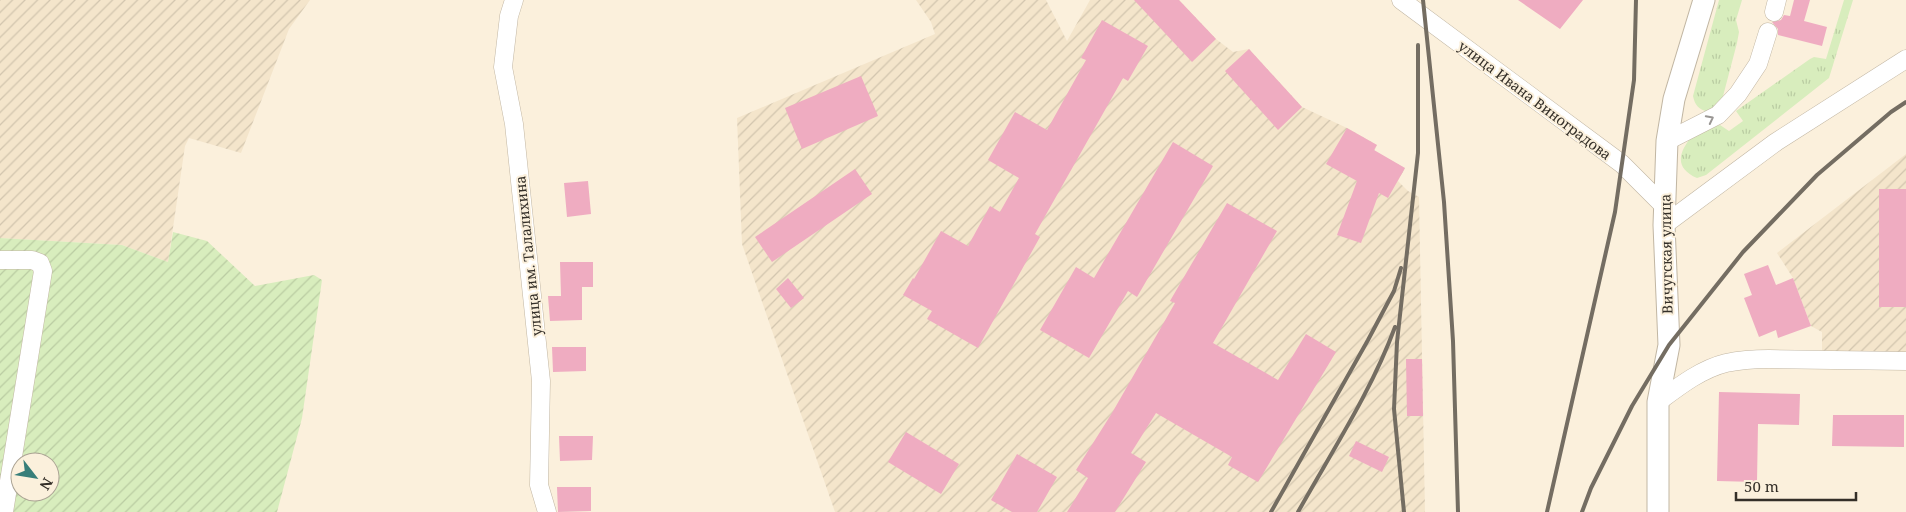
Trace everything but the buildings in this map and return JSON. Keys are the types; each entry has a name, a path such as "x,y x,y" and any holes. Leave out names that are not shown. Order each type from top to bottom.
{"main road":[{"name":"Вичугская улица","path":"1658,512 1658,402 1669,345 1664,215 1667,141 1674,100 1704,0"}],"street":[{"name":"улица им. Талалихина","path":"514,0 509,16 503,66 514,124 541,380 538,485 547,512"},
{"name":"улица Ивана Виноградова","path":"1401,0 1622,164 1664,215"},
{"path":"1667,141 1718,115 1738,94 1758,64 1768,32"},
{"path":"1664,215 1906,59"},
{"path":"0,260 32,260 40,263 43,270 4,512"},
{"path":"1658,402 1692,378 1724,363 1769,359 1906,361"}],"shaded area":[{"path":"0,0 310,0 289,29 241,153 189,138 185,146 168,262 122,245 0,238"},
{"path":"916,0 1046,0 1067,41 1090,0 1179,0 1216,39 1233,52 1249,49 1302,107 1347,128 1377,145 1374,151 1405,168 1398,181 1408,191 1419,197 1425,512 835,512 742,244 737,118 935,34 931,22"},
{"path":"1906,154 1906,354 1822,352 1822,332 1811,326 1793,278 1777,253"}],"green space":[{"path":"1719,0 1742,0 1736,20 1739,32 1722,100 1708,112 1698,106 1693,96"},
{"path":"1844,0 1853,0 1829,78 1706,175 1697,178 1686,171 1681,162 1682,151 1695,134 1720,125 1729,131 1743,121 1736,111 1810,59 1814,57 1826,59"},
{"path":"173,232 207,241 255,286 314,275 322,280 302,418 277,512 0,512 0,238 122,245 168,262"}],"railway":[{"path":"1423,0 1444,202 1453,341 1458,512"},
{"path":"1547,512 1615,212 1634,80 1636,0"},
{"path":"1404,512 1394,409 1397,342 1418,153 1418,45"},
{"path":"1582,512 1591,488 1632,406 1669,345 1743,252 1817,175 1891,112 1906,102"},
{"path":"1271,512 1368,340 1394,291 1401,268"},
{"path":"1298,512 1363,398 1386,351 1395,327"}]}
